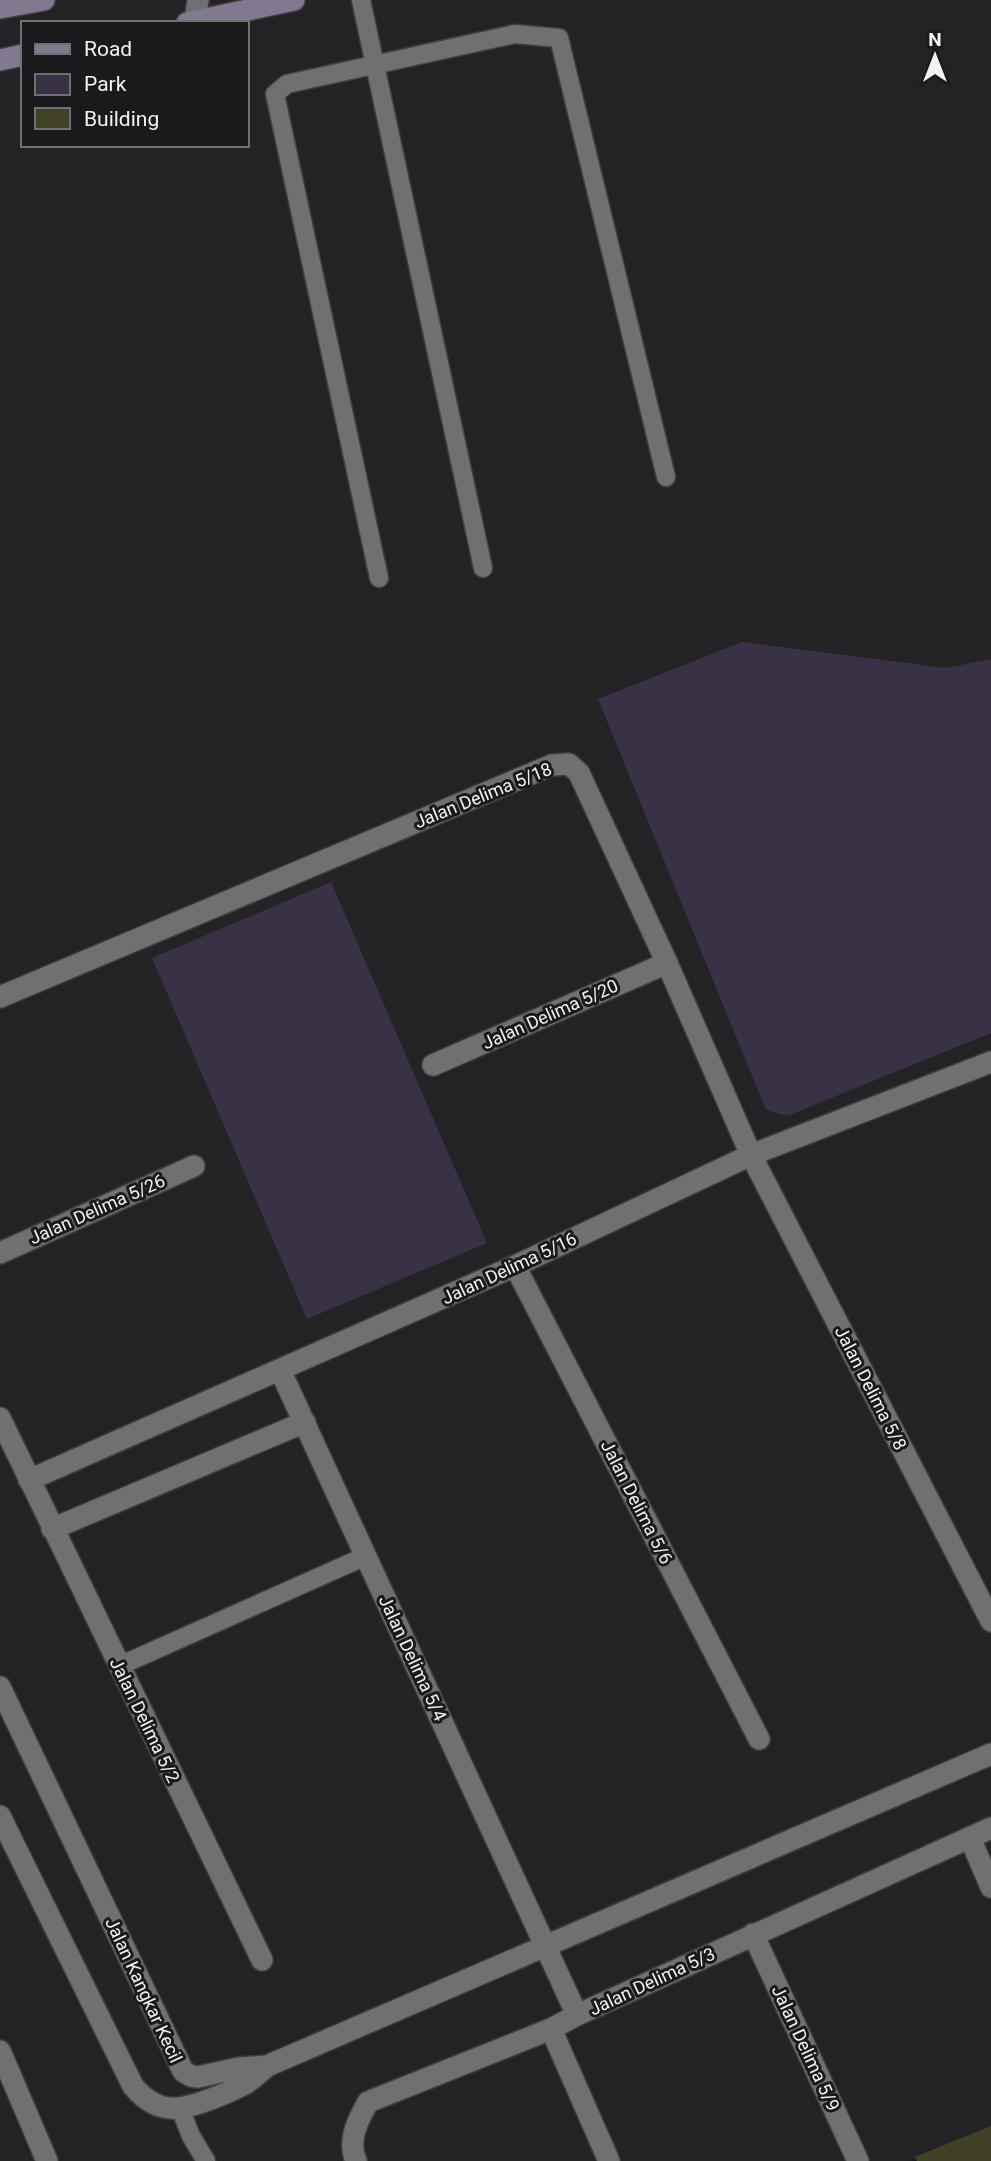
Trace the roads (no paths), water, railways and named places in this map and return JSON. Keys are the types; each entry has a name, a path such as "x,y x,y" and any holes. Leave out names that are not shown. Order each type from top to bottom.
{"main road":[{"path":"0,8 44,0"},
{"path":"193,15 294,0"},
{"path":"0,60 21,55"}],"street":[{"name":"Jalan Delima 5/18","path":"0,997 552,765 569,764 579,773 667,963 751,1155"},
{"name":"Jalan Delima 5/20","path":"433,1065 667,963"},
{"name":"Jalan Delima 5/16","path":"29,1480 515,1266 751,1155 991,1062"},
{"name":"Jalan Delima 5/8","path":"751,1155 991,1621"},
{"name":"Jalan Delima 5/26","path":"0,1253 194,1166"},
{"name":"Jalan Delima 5/6","path":"515,1266 759,1739"},
{"name":"Jalan Delima 5/4","path":"281,1370 577,2015"},
{"path":"0,1418 29,1480"},
{"path":"52,1529 305,1422"},
{"name":"Jalan Delima 5/2","path":"29,1480 262,1960"},
{"name":"Jalan Kangkar Kecil","path":"0,1688 183,2071 191,2077 198,2077 239,2068 267,2066"},
{"path":"0,1816 132,2086 141,2096 159,2105 180,2108 246,2083 267,2066 544,1945 991,1754"},
{"name":"Jalan Delima 5/3","path":"356,2161 352,2151 355,2124 368,2102 551,2029 753,1934 991,1828"},
{"path":"970,1838 991,1887"},
{"name":"Jalan Delima 5/9","path":"753,1934 858,2161"},
{"path":"551,2029 609,2161"},
{"path":"0,2051 47,2161"}],"lane":[{"path":"361,0 484,568"},
{"path":"379,578 275,94 287,85 515,34 559,38 666,477"},
{"path":"119,1666 366,1556"},
{"path":"180,2108 191,2136 206,2161"}]}
